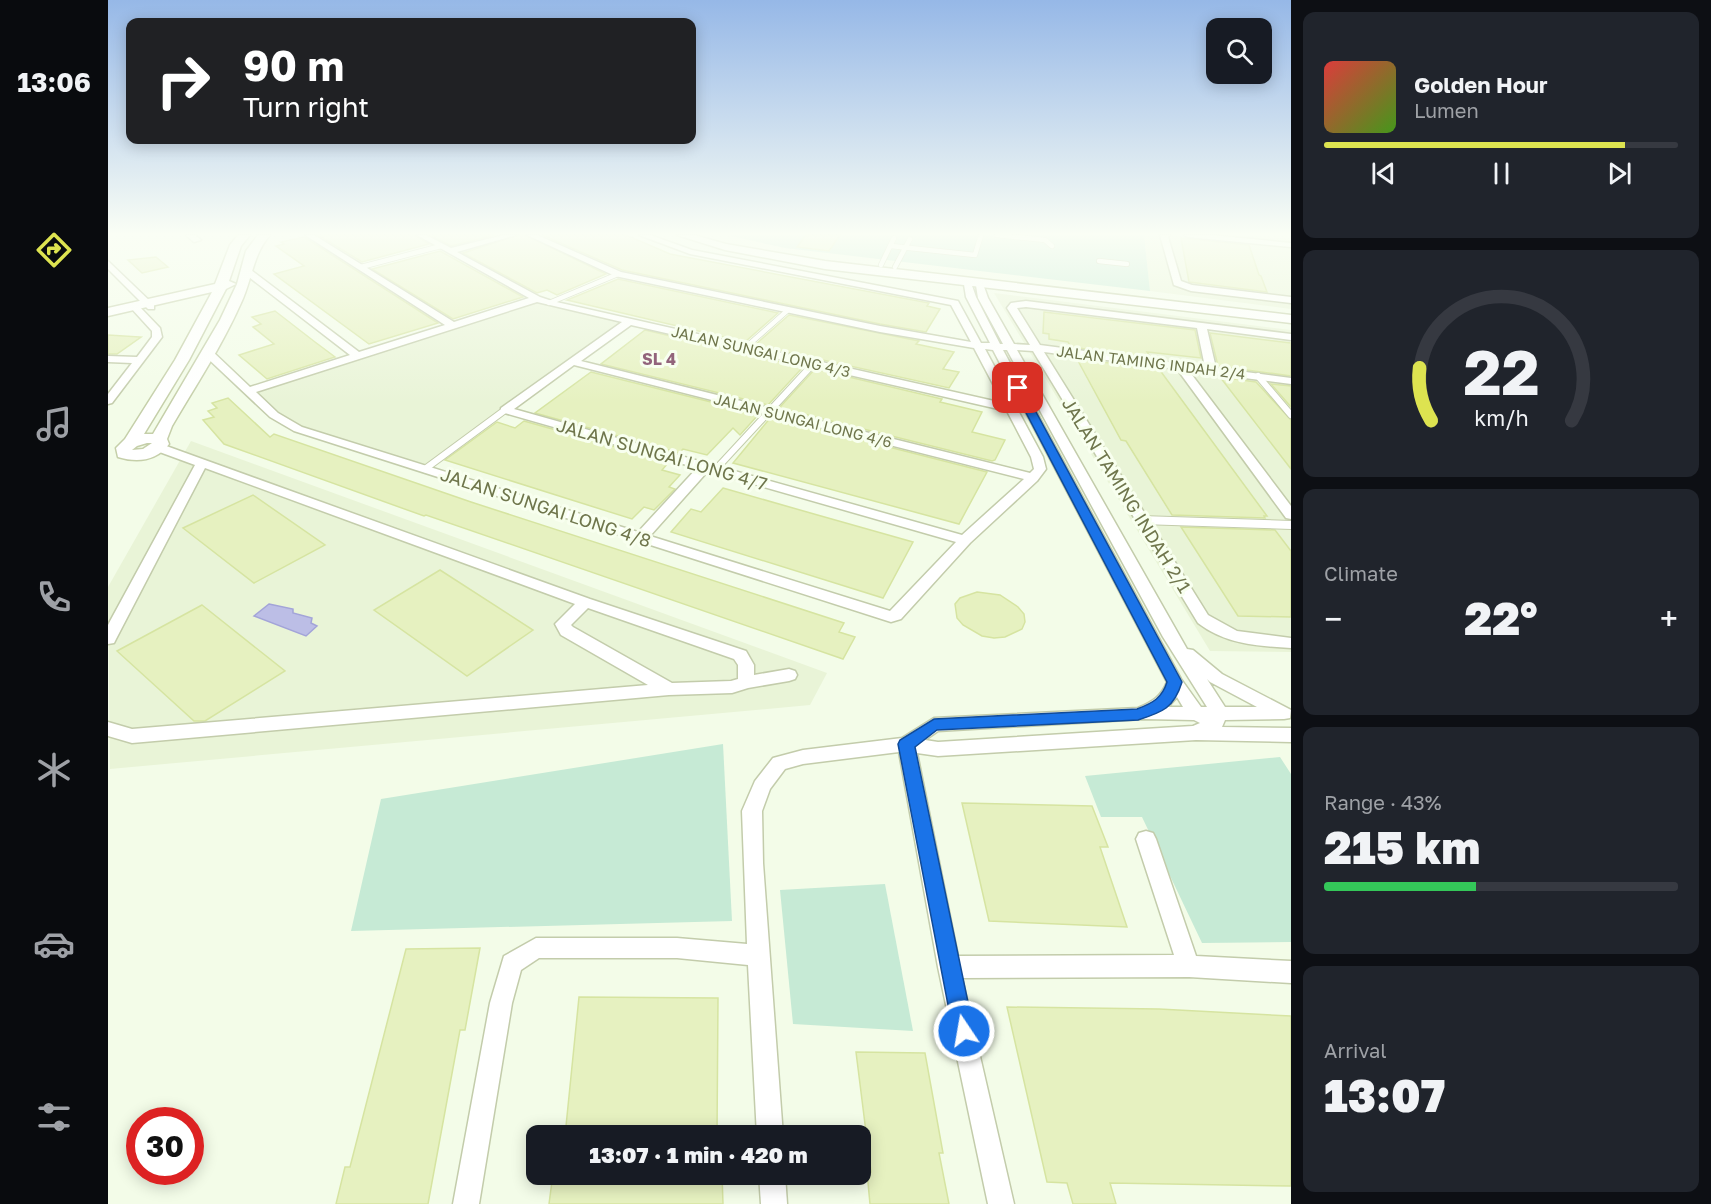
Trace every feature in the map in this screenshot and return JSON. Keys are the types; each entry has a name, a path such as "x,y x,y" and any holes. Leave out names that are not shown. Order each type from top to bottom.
{"street":[{"path":"108,401 157,337 157,330 130,291"},
{"path":"218,292 182,360 131,442 123,451 127,455 143,454 159,443 164,426 239,291"},
{"path":"261,291 357,356"},
{"path":"398,291 452,326"},
{"name":"JALAN SUNGAI LONG 4/3","path":"523,291 549,303 1009,408"},
{"name":"JALAN TAMING INDAH 2/4","path":"699,291 978,346 1036,348 1291,381"},
{"path":"898,291 950,301 958,305 1009,408 1037,457 1040,468 1033,478 965,540"},
{"path":"965,291 977,297"},
{"path":"975,291 1175,682 1196,713"},
{"path":"977,297 991,291"},
{"path":"1057,291 1291,319"},
{"path":"1116,291 1291,311"},
{"path":"1218,291 1291,300"},
{"path":"108,318 143,307 218,292"},
{"path":"108,312 218,292"},
{"path":"1103,297 1291,328"},
{"path":"248,391 537,299"},
{"name":"JALAN TAMING INDAH 2/1","path":"1201,325 1026,304 1014,305 1012,308 1203,619 1216,631 1232,636 1291,643"},
{"path":"505,410 630,321"},
{"path":"1211,370 1201,325 1291,337"},
{"path":"1003,346 1217,718 1240,732"},
{"path":"182,360 205,356"},
{"name":"JALAN SUNGAI LONG 4/8","path":"205,356 220,364 274,415 298,429 891,617 965,540"},
{"path":"108,359 140,360"},
{"name":"JALAN SUNGAI LONG 4/6","path":"573,362 1033,478"},
{"path":"1179,365 1291,515"},
{"name":"JALAN SUNGAI LONG 4/7","path":"505,410 965,540"},
{"path":"159,443 202,463 585,602 740,655 746,665 746,682"},
{"path":"108,639 202,463"},
{"path":"641,537 711,468"},
{"path":"585,602 563,624 567,631 669,689"},
{"path":"1171,637 1204,670 1287,714"},
{"path":"108,729 132,736 669,689 732,687 746,682 789,675"},
{"path":"1138,714 1157,708 1165,702 1171,695 1175,682"},
{"path":"906,744 934,725 1138,714 1196,713 1217,718 1287,714"},
{"path":"1196,733 1217,718"},
{"path":"769,1125 758,955 752,811 762,786 779,763 803,757 906,744 938,749 1196,733 1240,732 1291,735"},
{"path":"906,744 949,967 1001,1204"},
{"path":"1146,839 1189,966"},
{"path":"466,1204 501,1003 512,963 536,948 677,948 758,955"},
{"path":"949,967 1189,966 1291,972"},
{"path":"773,1185 774,1204"}],"lane":[{"path":"549,303 577,291"},
{"path":"746,348 788,310"},
{"path":"711,468 769,412 814,363"},
{"path":"1258,376 1291,415"},
{"path":"425,469 505,410"},
{"path":"1142,520 1291,525"}],"shaded area":[{"path":"1151,291 1291,291 1291,309"},
{"path":"994,293 1291,330 1291,652 1210,651"},
{"path":"537,300 627,322 424,466 305,428 278,414 253,392"},
{"path":"191,441 827,673 810,705 110,769 108,587"},
{"path":"723,744 732,921 351,931 381,799"},
{"path":"1280,757 1291,774 1291,942 1202,943 1142,817 1101,817 1085,776"},
{"path":"885,884 913,1031 793,1024 780,890"}],"water":[{"path":"269,604 293,609 293,613 312,618 311,623 317,626 306,636 254,616"}],"building":[{"path":"297,291 388,291 438,323 369,344"},
{"path":"408,291 513,291 523,297 453,319"},
{"path":"549,291 566,291 557,295"},
{"path":"588,291 675,291 778,313 745,342 567,300"},
{"path":"723,291 867,291 929,303 927,306 940,309 926,332"},
{"path":"275,311 335,357 267,379 239,355 274,344 253,327 261,324 252,317"},
{"path":"1044,312 1195,330 1201,358 1147,352 1151,358 1071,347 1068,342 1049,339 1049,334 1043,333"},
{"path":"789,315 919,341 916,344 954,352 943,369 959,372 949,388 755,345"},
{"path":"645,330 803,367 768,405 601,364"},
{"path":"1210,333 1291,343 1291,376 1218,366"},
{"path":"108,335 141,337 117,354 108,354"},
{"path":"1077,359 1159,369 1267,516 1264,516 1265,518 1172,515 1126,441 1121,440"},
{"path":"815,369 942,399 940,402 982,412 972,432 1005,440 995,460 992,461 779,408"},
{"path":"591,372 759,414 740,435 733,428 707,455 683,449 679,453 535,413"},
{"path":"1220,377 1256,382 1291,420 1291,469"},
{"path":"1271,384 1291,386 1291,407"},
{"path":"228,398 270,437 274,434 471,502 844,623 839,632 855,637 843,659 424,516 224,444 203,420 214,417 208,411 217,408 212,403"},
{"path":"771,417 987,472 959,524 733,463"},
{"path":"524,421 669,462 662,470 680,475 669,487 675,489 654,510 644,507 632,519 445,460 497,422 515,428"},
{"path":"723,488 913,542 883,598 671,532 691,509 701,512"},
{"path":"253,495 325,545 254,583 183,528"},
{"path":"1181,527 1275,530 1291,551 1291,617 1238,616"},
{"path":"440,570 533,630 467,676 374,610"},
{"path":"977,592 1000,595 1018,607 1024,614 1025,622 1022,629 1005,637 994,638 982,636 963,625 957,618 955,604 960,598"},
{"path":"202,605 285,671 205,721 194,721 117,651"},
{"path":"962,803 1092,806 1108,847 1100,847 1127,927 989,921"},
{"path":"480,948 465,1030 460,1030 428,1204 336,1204 345,1167 350,1167 406,949"},
{"path":"579,997 718,998 717,1125 566,1125"},
{"path":"1007,1007 1159,1009 1291,1016 1291,1186 1110,1183 1116,1204 1073,1204 1067,1183 1047,1182"},
{"path":"856,1052 925,1053 943,1153 939,1153 949,1204 870,1204 868,1185 871,1185 871,1125 865,1125"},
{"path":"552,1185 722,1185 723,1204 549,1204"}],"district":[{"name":"SL 4","path":"659,359"}],"route":[{"path":"964,1031 949,967 906,744 934,725 1138,714 1157,708 1165,702 1171,695 1175,682 1018,388"}]}
